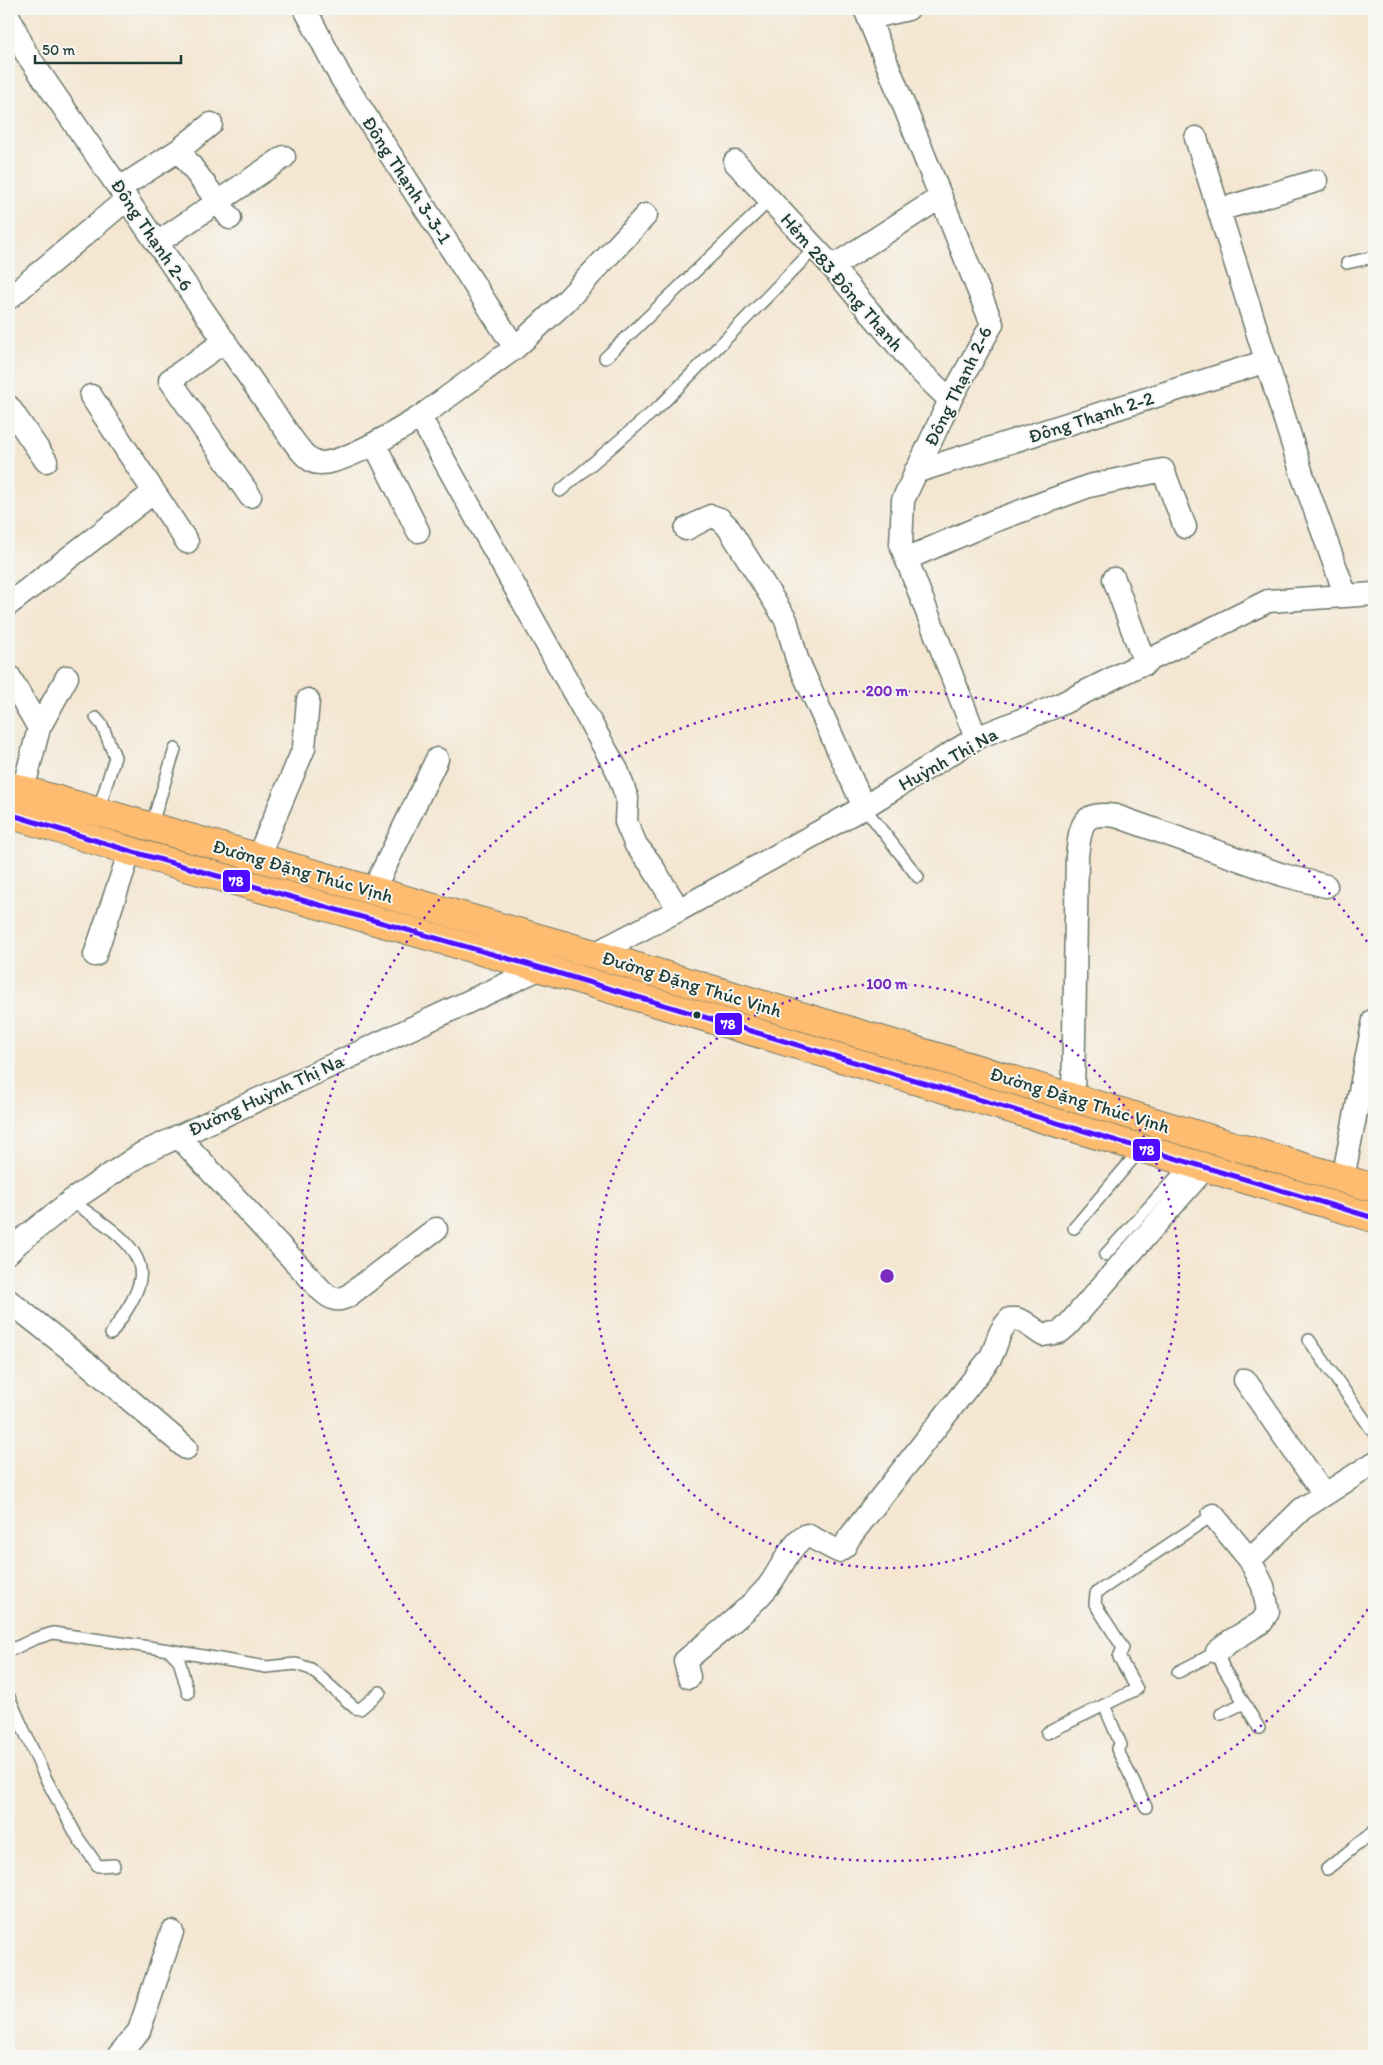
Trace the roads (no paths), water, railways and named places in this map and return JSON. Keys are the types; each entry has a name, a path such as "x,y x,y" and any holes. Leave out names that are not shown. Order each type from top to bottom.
{"main road":[{"name":"Đường Đặng Thúc Vịnh","path":"16,788 594,954 1374,1188"},
{"name":"Đường Đặng Thúc Vịnh","path":"11,818 541,968 1374,1218"}],"street":[{"path":"867,13 908,9"},
{"name":"Đông Thạnh 3-3-1","path":"308,10 340,76 515,348"},
{"name":"Đông Thạnh 2-6","path":"867,13 992,324 950,400 903,500 901,546 976,738"},
{"name":"Đông Thạnh 2-6","path":"10,23 26,53 301,450 312,461 321,464 375,444"},
{"path":"9,298 124,193 211,124"},
{"path":"1196,138 1303,477 1346,596"},
{"path":"179,150 223,210"},
{"path":"157,243 223,210 284,157"},
{"name":"Hẻm 283 Đông Thạnh","path":"735,162 832,267 916,367 950,400"},
{"path":"1219,210 1316,180"},
{"path":"832,267 942,197"},
{"path":"418,530 375,444 420,417 515,348 566,301 646,215"},
{"path":"225,341 170,380 250,496"},
{"name":"Đông Thạnh 2-2","path":"915,472 1267,361"},
{"path":"91,396 187,542"},
{"path":"9,407 46,461"},
{"path":"420,417 617,770 627,798 626,822 633,837 679,910"},
{"path":"906,559 994,521 1089,486 1163,470 1185,527"},
{"path":"9,604 154,492"},
{"path":"686,529 711,516 720,519 728,527 786,620 797,659 864,807"},
{"path":"1114,579 1145,664"},
{"name":"Huỳnh Thị Na","path":"594,954 679,910 864,807 976,738 1059,705 1145,664 1268,601 1374,594"},
{"path":"9,676 39,728"},
{"path":"16,788 39,728 67,677"},
{"path":"258,858 304,748 308,700"},
{"path":"373,891 437,759"},
{"path":"1073,1098 1077,856 1080,831 1086,820 1098,814 1116,816 1283,875 1326,886"},
{"path":"95,955 130,851"},
{"name":"Đường Huỳnh Thị Na","path":"9,1252 18,1242 71,1201 142,1153 541,968"},
{"path":"1343,1178 1374,1020"},
{"path":"178,1136 322,1291 331,1298 340,1300 348,1296 436,1229"},
{"path":"689,1677 685,1661 736,1618 766,1589 797,1541 808,1535 838,1551 844,1546 993,1355 996,1339 1005,1324 1010,1319 1017,1319 1044,1335 1060,1332 1072,1321 1197,1165"},
{"path":"9,1301 81,1358 186,1448"},
{"path":"1245,1380 1324,1494"},
{"path":"1250,1560 1302,1509 1374,1463"},
{"path":"1213,1514 1250,1560 1264,1586 1268,1611 1262,1622 1229,1642 1217,1652"},
{"path":"118,2056 139,2031 172,1932"}],"lane":[{"path":"604,358 770,200"},
{"path":"560,491 660,405 815,248"},
{"path":"1347,264 1374,257"},
{"path":"96,718 102,725 115,757 98,812"},
{"path":"151,827 175,748"},
{"path":"864,807 918,877"},
{"path":"1074,1228 1141,1148"},
{"path":"1105,1255 1197,1165"},
{"path":"71,1201 125,1240 139,1263 140,1279 133,1298 111,1334"},
{"path":"1309,1340 1374,1433"},
{"path":"1047,1733 1137,1688 1119,1657 1123,1648 1095,1604 1096,1593 1213,1514"},
{"path":"9,1651 34,1639 53,1634 169,1650 266,1667 296,1664 311,1669 355,1708 360,1709 380,1692"},
{"path":"169,1650 179,1660 188,1693"},
{"path":"1178,1672 1217,1652 1224,1669 1259,1728"},
{"path":"9,1697 45,1777 78,1838 98,1866 114,1865"},
{"path":"1221,1714 1244,1702"},
{"path":"1104,1705 1122,1745 1118,1749 1146,1807"},
{"path":"1327,1869 1374,1831"}]}
